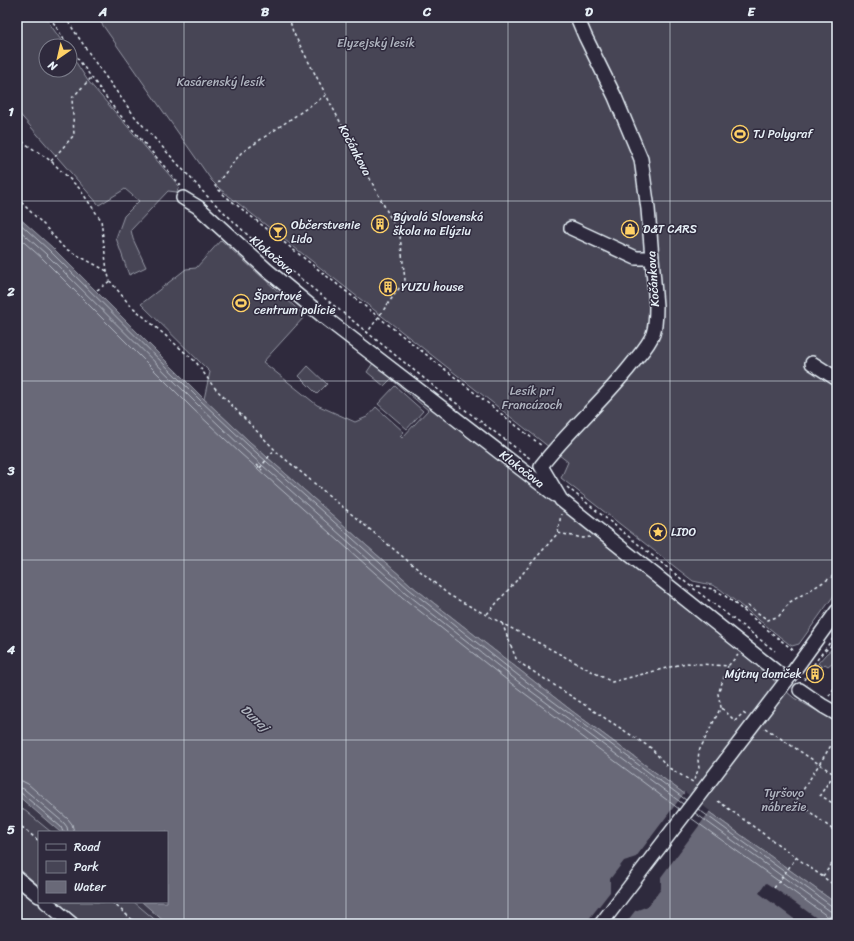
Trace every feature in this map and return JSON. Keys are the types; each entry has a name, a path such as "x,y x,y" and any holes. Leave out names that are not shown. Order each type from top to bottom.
{"street":[{"name":"Kočánkova","path":"541,466 581,419 616,384 645,347 652,335 655,325 656,306 642,158 615,96 577,17"},
{"name":"Klokočova","path":"183,194 267,270 324,317 606,534 778,673"},
{"path":"571,228 636,258 652,258"},
{"path":"812,364 837,379"},
{"path":"541,466 563,501"},
{"path":"601,924 799,679 837,611"},
{"path":"607,924 799,679 837,619"},
{"path":"799,679 823,706 837,714"},
{"path":"17,878 38,895"},
{"path":"47,903 72,924"}],"path":[{"path":"50,17 63,38"},
{"name":"Klokočova","path":"65,17 97,65 136,118 206,195 254,241 436,388 541,466"},
{"name":"Kočánkova","path":"289,17 292,32 400,236 405,280 367,333"},
{"path":"78,59 114,108 183,194"},
{"path":"51,161 74,135 72,98 91,78"},
{"path":"326,95 241,153 215,186 224,195 544,447 550,455"},
{"path":"17,138 51,161 79,188 101,220 107,271 110,281 129,304 196,362 213,386 274,450 449,595 612,682 686,663 728,666"},
{"path":"17,198 64,248 107,271"},
{"path":"97,290 110,281"},
{"path":"260,468 274,450"},
{"path":"257,465 262,470"},
{"path":"566,486 689,585 775,651"},
{"path":"486,614 558,533 563,501"},
{"path":"558,533 583,538 606,534"},
{"path":"742,610 748,606 768,620 779,616 790,602 832,577 837,569"},
{"path":"689,585 713,589 724,595 793,650"},
{"path":"502,623 517,661 651,748 669,768 693,782 699,768 699,751 721,707"},
{"path":"799,679 814,664 837,633"},
{"path":"822,654 837,641"},
{"path":"743,713 735,722 721,707 718,694 728,666 745,646"},
{"path":"814,664 821,668"},
{"path":"771,732 837,776"},
{"path":"837,736 796,801 837,833"},
{"path":"834,774 820,795 837,806"},
{"path":"718,801 837,887"},
{"path":"832,830 837,822"},
{"path":"17,823 38,841"},
{"path":"822,877 837,857"},
{"path":"774,888 796,858"},
{"path":"113,903 137,924"},
{"path":"828,924 837,912"}],"shaded area":[{"path":"17,795 59,831 38,831 38,903 143,903 167,924 17,924"}],"green space":[{"path":"17,17 45,17 59,38 38,38 38,78 78,78 78,65 88,81 179,186 177,192 168,191 131,230 133,239 146,267 129,275 116,238 124,216 139,201 125,189 99,205 17,111"},
{"path":"97,17 837,17 837,591 799,644 792,646 789,644 720,589 712,585 693,581 561,478 568,462 220,189 212,181"},
{"name":"Tyršovo nábrežie","path":"221,240 305,316 263,362 317,405 355,422 367,417 376,407 404,432 400,436 402,438 428,410 391,379 384,386 367,372 375,360 628,556 655,585 712,627 794,698 837,722 837,904 572,711 412,586 250,442 204,399 210,372 141,304 186,269 196,268"},
{"path":"308,366 327,384 317,394 299,376"},
{"path":"395,386 423,411 407,429 378,404"},
{"path":"837,645 837,659 828,666 825,664 822,667 818,663"},
{"path":"17,804 50,831 38,831 38,885 17,867"},
{"path":"59,903 135,903 160,924 84,924"}],"water":[{"name":"Dunaj","path":"17,216 52,247 204,399 250,442 412,586 572,711 837,904 837,924 167,924 143,903 168,903 168,831 59,831 17,795"}],"pier":[{"path":"685,792 710,811 661,877 661,889 648,906 635,911 625,924 585,924 610,892 610,879 624,861 636,857"},
{"path":"766,883 825,924 801,924 759,893"}],"place":[{"name":"TJ Polygraf","path":"740,134"},
{"name":"Bývalá Slovenská škola na Elýziu","path":"380,224"},
{"name":"D&T CARS","path":"630,229"},
{"name":"Občerstvenie Lido","path":"278,232"},
{"name":"YUZU house","path":"388,287"},
{"name":"Športové centrum polície","path":"241,303"},
{"name":"LIDO","path":"658,532"},
{"name":"Mýtny domček","path":"815,674"}],"park label":[{"name":"Elyzejský lesík","path":"376,43"},
{"name":"Kasárenský lesík","path":"221,82"},
{"name":"Lesík pri Francúzoch","path":"532,398"}]}
